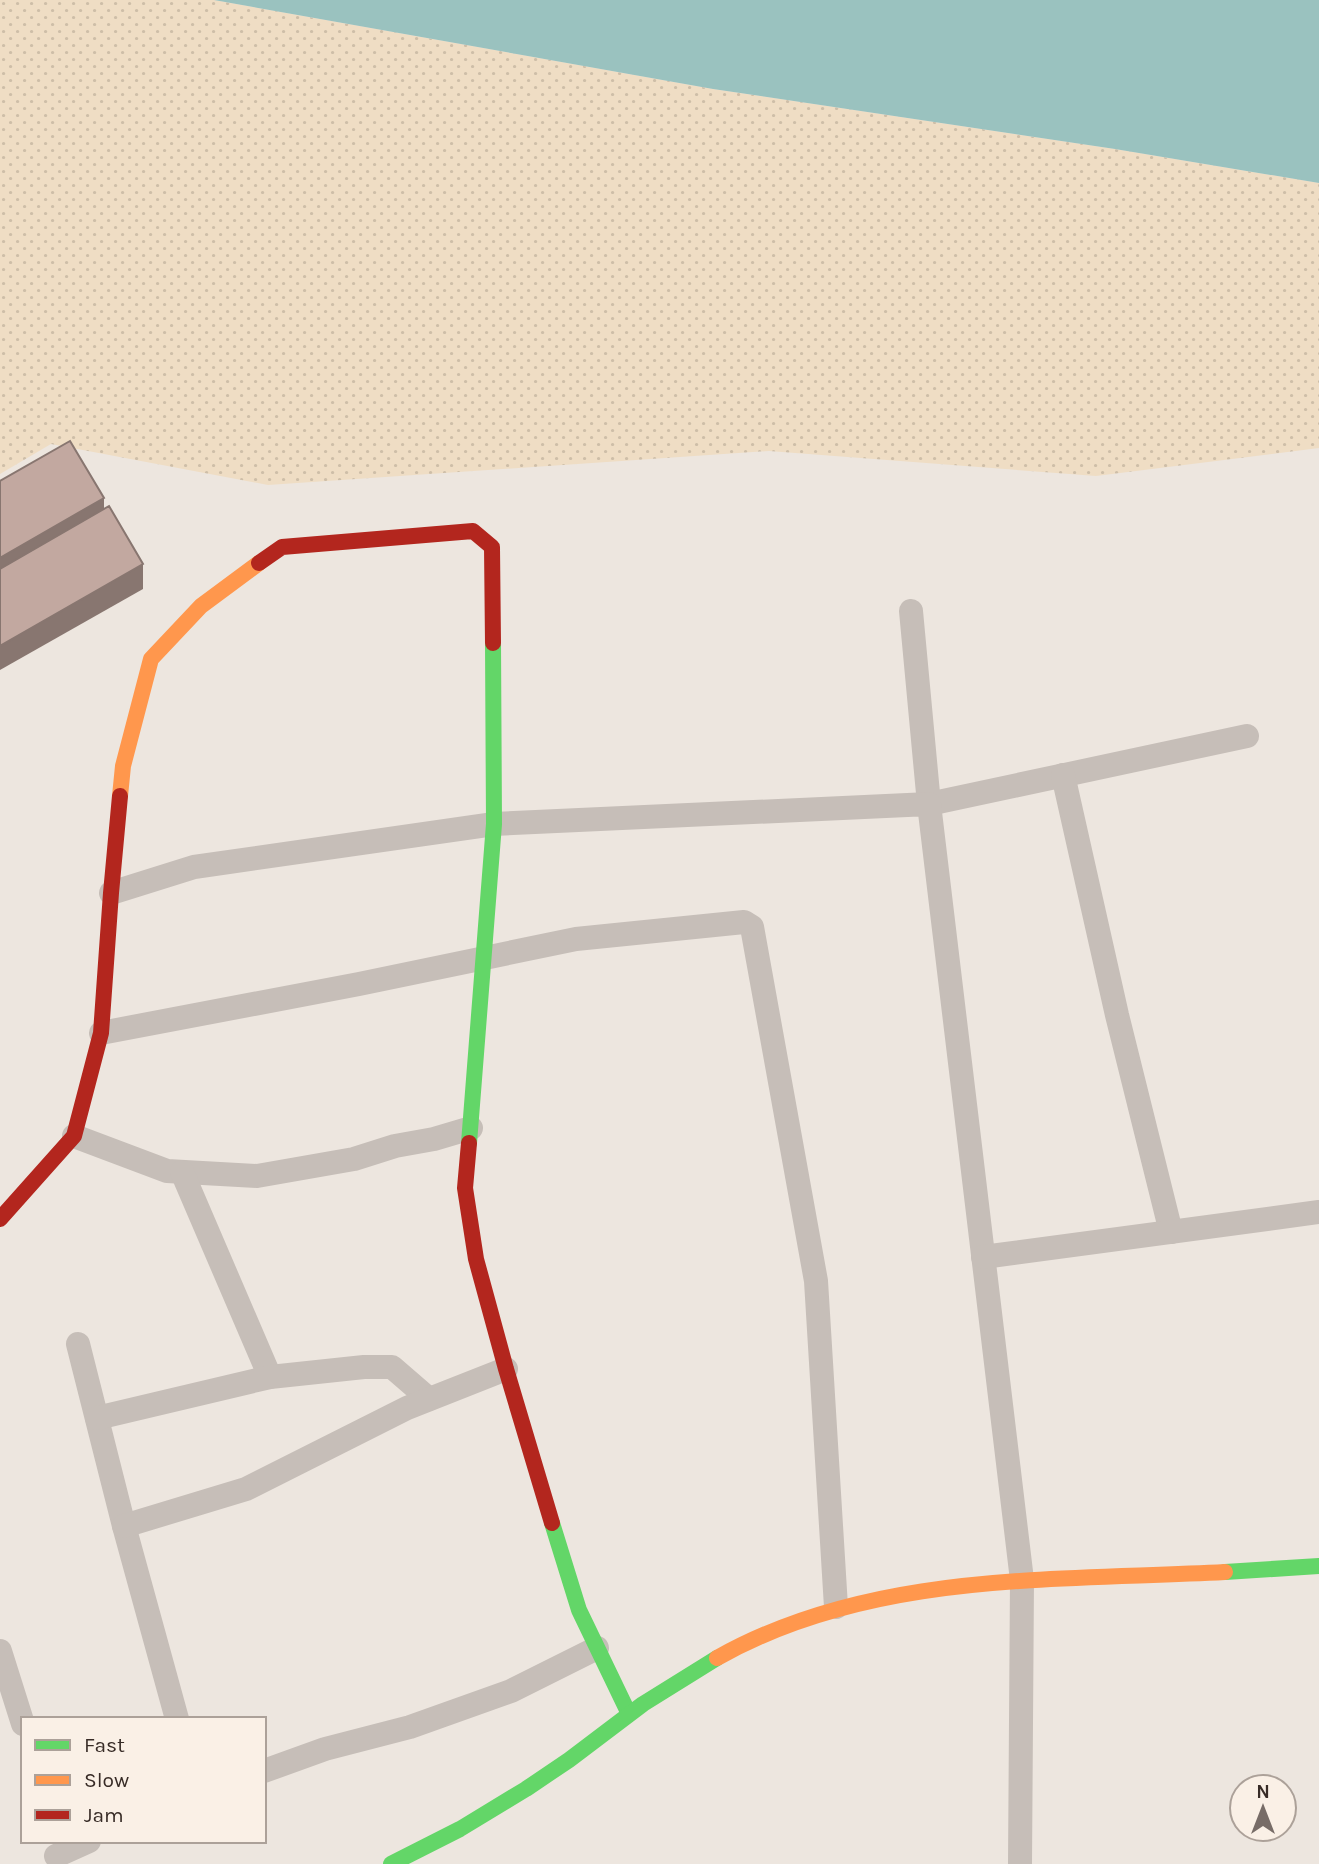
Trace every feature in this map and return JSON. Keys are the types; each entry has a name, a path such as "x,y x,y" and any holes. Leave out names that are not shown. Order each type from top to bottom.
{"street":[{"path":"0,1219 74,1136 101,1033 123,766 151,659 201,606 282,547 473,531 492,547 494,824 465,1188 476,1259 506,1369 579,1610 629,1714"},
{"path":"911,611 929,804 1022,1580 1020,1864"},
{"path":"111,893 194,867 494,824 929,804 1247,736"},
{"path":"1063,775 1171,1232"},
{"path":"101,1033 576,939 744,922 752,927 816,1281 836,1607"},
{"path":"74,1136 167,1171 257,1176 354,1159 471,1128"},
{"path":"182,1172 270,1377"},
{"path":"983,1257 1319,1212"},
{"path":"78,1344 176,1717"},
{"path":"97,1419 270,1377 364,1367 392,1367 429,1399"},
{"path":"124,1526 246,1489 407,1408 506,1369"},
{"path":"391,1864 502,1805 570,1759 629,1714 716,1658 756,1637 836,1607 916,1593 1022,1580 1219,1573 1319,1566"},
{"path":"266,1770 325,1749 410,1727 511,1691 597,1648"},
{"path":"0,1651 21,1718"},
{"path":"55,1854 84,1843"}],"sand":[{"path":"0,0 214,0 713,89 1115,149 1319,183 1319,448 1096,476 769,451 268,485 51,444 0,474"}],"water":[{"path":"214,0 1319,0 1319,183 1115,149 713,89"}],"building":[{"path":"70,441 104,498 0,558 0,481"},
{"path":"109,506 143,564 0,646 0,569"}],"traffic: fast":[{"path":"469,1143 494,824 493,643"},
{"path":"552,1523 579,1610 629,1714"},
{"path":"1225,1572 1319,1566"},
{"path":"391,1864 460,1829 526,1789 643,1704 717,1658"}],"traffic: slow":[{"path":"120,796 123,766 151,659 201,606 259,563"},
{"path":"717,1658 776,1630 837,1609 900,1595 1030,1580 1225,1572"}],"traffic: jam":[{"path":"259,563 282,547 473,531 492,547 493,643"},
{"path":"0,1219 74,1136 101,1033 120,796"},
{"path":"469,1143 465,1188 476,1259 552,1523"}]}
